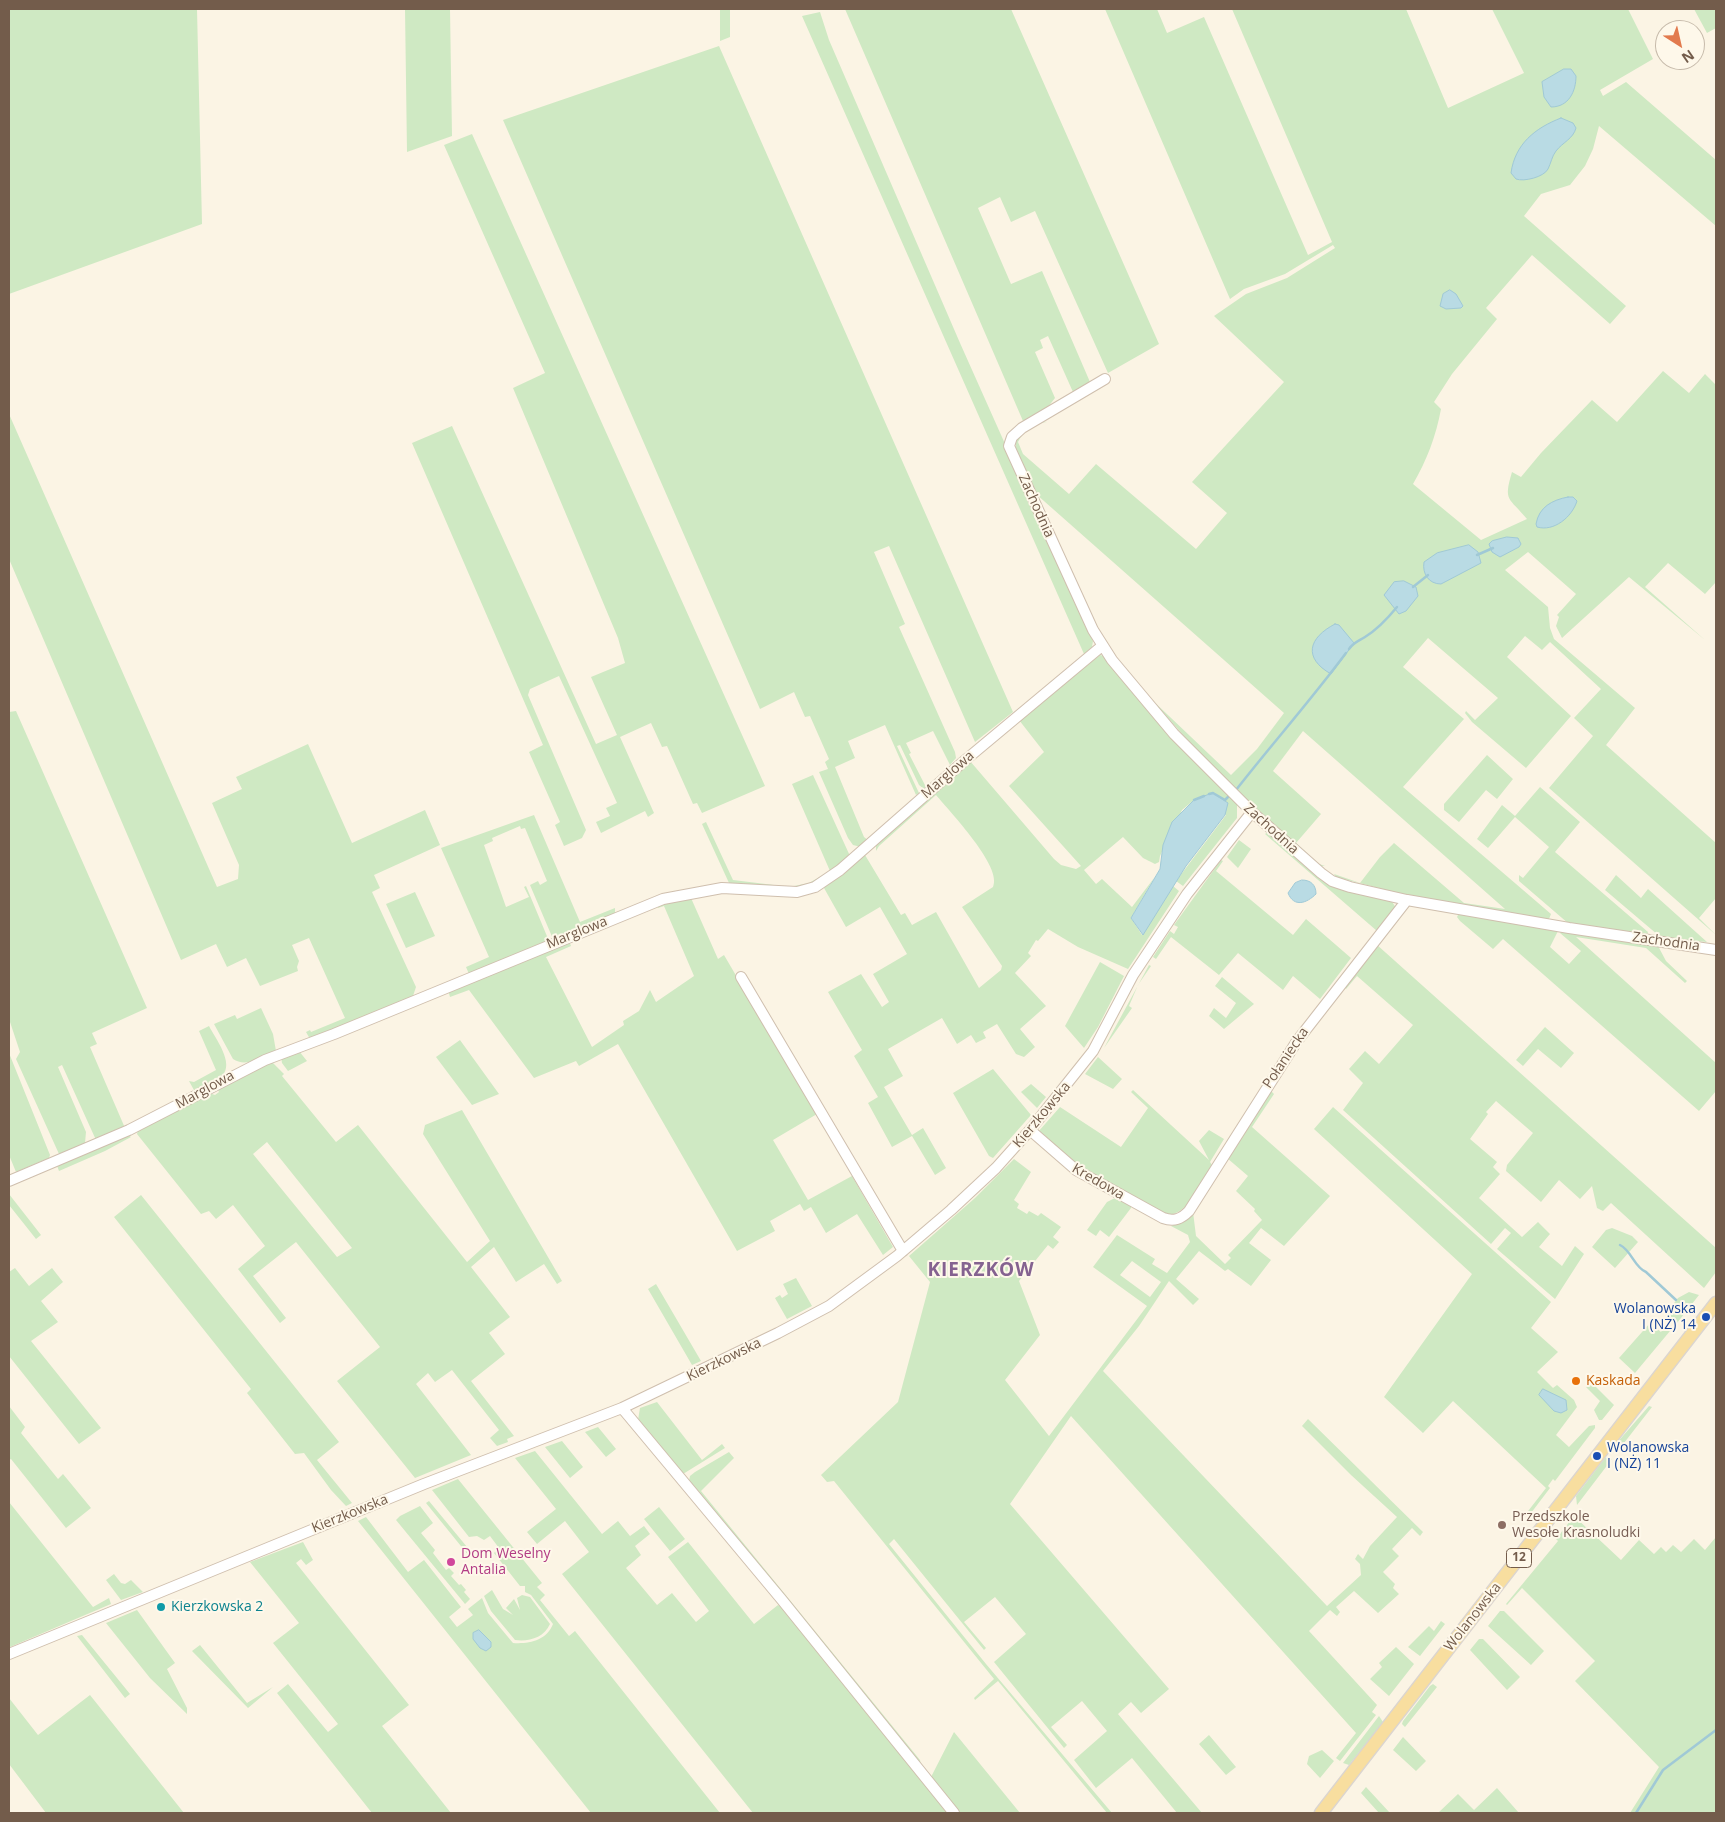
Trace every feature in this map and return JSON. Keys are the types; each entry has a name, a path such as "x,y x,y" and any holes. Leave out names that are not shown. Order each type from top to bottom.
{"main road":[{"name":"Wolanowska","path":"1322,1813 1716,1303"}],"street":[{"name":"Zachodnia","path":"1105,379 1022,428 1012,437 1009,446 1046,530 1102,646 1174,734 1252,812 1332,881 1407,900 1569,928 1716,950"},
{"name":"Marglowa","path":"9,1181 129,1130 264,1060 334,1034 663,898 722,888 797,892 815,887 840,870 963,762 1102,646"},
{"name":"Kierzkowska","path":"9,1654 424,1484 622,1408 814,1315 854,1288 903,1251 977,1186 1030,1130 1093,1050 1133,975 1187,894 1252,812"},
{"name":"Połaniecka","path":"1174,1220 1188,1211 1297,1041 1407,900"},
{"path":"741,977 903,1251"},
{"name":"Kredowa","path":"1030,1130 1076,1170 1163,1218 1174,1220"},
{"path":"622,1408 782,1600 954,1813"}],"green space":[{"path":"9,9 197,9 202,224 9,294"},
{"path":"405,9 450,9 452,136 407,152"},
{"path":"720,9 730,9 730,37 720,41"},
{"path":"845,9 1011,9 1159,344 1108,373 1035,211 1011,222 1000,197 978,208 1011,284 1042,271 1090,382 1073,392 1048,336 1040,340 1043,348 1035,352 1055,398 1048,407 1023,421"},
{"path":"1105,9 1157,9 1167,33 1204,17 1308,255 1332,242 1232,9 1406,9 1448,108 1524,73 1492,9 1628,9 1653,59 1600,90 1603,96 1626,82 1716,160 1716,226 1599,126 1593,149 1585,166 1570,185 1541,194 1524,216 1626,306 1610,324 1532,255 1486,308 1497,319 1452,374 1434,402 1441,409 1434,438 1423,466 1413,484 1481,540 1527,519 1509,498 1508,489 1512,472 1521,477 1541,453 1592,400 1617,422 1663,371 1689,393 1705,374 1716,385 1716,582 1705,594 1668,563 1645,587 1705,640 1629,577 1562,638 1556,626 1559,617 1557,615 1576,594 1528,552 1505,570 1548,607 1550,628 1554,639 1635,708 1606,745 1716,843 1716,898 1699,918 1716,935 1549,788 1593,736 1574,718 1601,689 1550,642 1542,650 1525,636 1507,657 1571,716 1526,768 1472,722 1465,713 1466,711 1475,720 1498,698 1428,638 1403,667 1464,719 1403,787 1551,914 1549,919 1418,898 1336,877 1334,874 1360,883 1380,857 1394,843 1464,903 1505,909 1303,731 1273,771 1321,814 1296,843 1319,864 1325,866 1318,866 1212,767 1149,697 1231,775 1257,749 1284,713 1036,494 1020,465 1016,441 1019,434 1025,428 1038,421 1047,422 1030,428 1018,442 1023,454 1069,494 1096,464 1196,549 1227,513 1192,482 1284,382 1214,316 1246,294 1287,278 1335,248 1333,245 1285,274 1244,289 1230,299"},
{"path":"1694,9 1716,9 1716,28 1707,33 1705,20 1700,20"},
{"path":"820,12 829,40 960,343 1093,641 1092,647 1084,654 802,16"},
{"path":"719,46 1013,712 975,742 889,546 874,552 905,624 899,627 956,758 950,765 933,731 906,743 911,753 909,754 926,787 924,789 919,785 900,745 897,746 919,793 916,795 885,725 848,741 855,758 835,767 864,837 869,841 861,847 853,845 848,838 819,772 828,769 825,762 829,759 810,716 805,717 794,692 760,709 503,120"},
{"path":"472,134 765,786 702,813 697,803 693,804 667,746 662,747 651,723 620,737 654,813 648,817 645,811 601,833 596,822 610,816 606,808 617,803 559,676 530,689 528,695 586,830 582,838 564,846 555,825 560,822 529,752 543,745 412,443 452,426 596,744 617,735 591,677 625,663 618,638 513,388 545,373 444,145"},
{"path":"9,414 217,887 238,879 239,865 212,803 242,789 236,777 308,744 352,843 425,810 440,845 374,875 380,888 372,892 416,987 413,996 310,1039 306,1032 310,1030 311,1032 345,1018 309,938 292,945 299,961 298,971 260,986 246,958 227,967 216,944 181,960 9,559"},
{"path":"1100,655 1104,656 1171,737 1237,804 1237,818 1183,886 1176,881 1226,815 1194,800 1182,810 1160,856 1159,862 1155,864 1143,858 1123,837 1084,870 1096,884 1102,879 1132,907 1154,878 1131,918 1142,935 1173,886 1179,891 1128,969 1078,947 1048,929 1038,941 1036,940 1028,953 1031,956 1015,973 1046,1006 1020,1029 1035,1047 1024,1057 1016,1054 997,1024 983,1032 986,1038 976,1043 971,1035 957,1044 942,1018 888,1049 903,1076 884,1087 912,1135 923,1128 946,1168 935,1175 912,1136 892,1147 868,1103 878,1097 854,1056 862,1050 828,992 861,974 882,1007 889,1002 873,974 907,954 880,907 846,927 824,888 825,885 865,855 901,915 905,913 912,925 936,912 979,988 1001,970 1002,966 962,907 993,887 994,878 990,867 974,840 936,795 879,846 876,851 876,844 970,761 1054,859 1061,865 1076,869 1081,866 1009,786 1044,752 1019,720"},
{"path":"16,711 147,1008 92,1033 97,1044 90,1047 125,1128 96,1140 62,1065 58,1067 86,1132 85,1143 59,1154 16,1059 20,1052 9,1019 9,712"},
{"path":"1487,755 1513,779 1497,799 1486,790 1459,822 1444,810 1444,804"},
{"path":"813,775 850,856 813,884 789,887 809,883 830,871 792,784"},
{"path":"1540,787 1580,822 1555,852 1648,932 1647,935 1569,924 1519,881 1519,875 1523,878 1549,847 1515,817 1488,848 1477,839 1502,805 1515,816"},
{"path":"534,815 580,922 615,908 615,913 553,939 530,885 538,881 540,885 547,881 525,828 521,829 520,826 492,838 493,841 484,845 506,907 529,897 524,887 526,886 549,941 469,974 466,967 489,957 441,848"},
{"path":"706,822 733,880 782,886 729,883 702,824"},
{"path":"1268,832 1327,882 1391,900 1396,908 1377,931 1265,834"},
{"path":"1239,840 1251,849 1238,868 1227,857"},
{"path":"1221,860 1223,861 1216,871 1293,935 1306,919 1351,958 1320,999 1293,976 1283,990 1238,953 1219,975 1171,937 1156,959 1153,957 1170,931 1174,934 1178,927 1174,925"},
{"path":"1616,875 1641,898 1648,889 1707,942 1663,938 1658,935 1605,890"},
{"path":"415,892 435,936 406,948 386,904"},
{"path":"691,898 718,959 724,955 817,1114 773,1140 808,1200 852,1176 893,1247 883,1255 857,1214 826,1233 811,1207 804,1211 800,1204 770,1221 775,1231 737,1251 618,1044 579,1066 576,1061 534,1078 469,990 450,997 448,990 569,941 571,946 546,957 592,1047 624,1025 623,1021 639,1011 650,990 656,1002 694,976 664,906 658,908 657,904"},
{"path":"1459,913 1559,929 1550,947 1569,964 1581,951 1560,933 1562,930 1657,944 1666,961 1687,981 1685,983 1646,948 1576,937 1716,1063 1716,1091 1699,1111 1503,939 1493,949 1460,921 1457,917"},
{"path":"1376,944 1716,1248 1716,1272 1704,1288 1611,1203 1603,1211 1597,1208 1592,1186 1580,1199 1559,1180 1541,1202 1506,1171 1507,1165 1533,1133 1496,1101 1486,1112 1488,1114 1470,1139 1497,1162 1493,1167 1500,1174 1479,1198 1522,1237 1538,1222 1550,1234 1539,1247 1562,1266 1575,1246 1584,1254 1555,1299 1497,1249 1511,1233 1505,1228 1491,1244 1343,1110 1363,1083 1349,1069 1365,1051 1379,1064 1413,1025 1357,976 1346,989 1343,985"},
{"path":"1100,962 1124,976 1098,1027 1084,1048 1065,1026"},
{"path":"1149,965 1151,966 1139,984"},
{"path":"1222,977 1254,1004 1224,1029 1209,1016 1214,1008 1226,1018 1236,1003 1215,986"},
{"path":"1137,986 1129,1006 1132,1008 1104,1048"},
{"path":"261,1008 273,1034 276,1051 255,1061 243,1062 233,1059 214,1024 235,1015 237,1019"},
{"path":"209,1026 223,1051 226,1064 225,1071 216,1081 195,1092 189,1081 194,1082 216,1070 199,1031"},
{"path":"1545,1027 1574,1053 1561,1068 1538,1049 1523,1066 1516,1060"},
{"path":"460,1040 499,1094 472,1105 436,1057"},
{"path":"299,1051 307,1061 288,1071 282,1063 281,1057"},
{"path":"9,1053 50,1155 49,1158 16,1172 9,1155"},
{"path":"1098,1057 1122,1079 1113,1089 1085,1074"},
{"path":"270,1060 284,1074 282,1076 336,1142 358,1125 467,1262 490,1241 423,1134 425,1125 462,1110 562,1281 557,1284 544,1264 516,1282 494,1247 471,1267 510,1317 489,1333 505,1354 471,1381 514,1436 507,1439 508,1442 497,1446 490,1438 499,1430 452,1370 435,1382 428,1373 416,1384 471,1455 415,1478 337,1381 380,1347 296,1242 253,1276 286,1318 280,1323 238,1269 265,1246 233,1205 216,1219 209,1211 201,1214 137,1134 138,1130 209,1093 215,1095 219,1092 217,1087","holes":["267,1142 352,1248 337,1257 253,1154"]},
{"path":"993,1069 1031,1115 993,1158 989,1156 953,1093"},
{"path":"1031,1084 1046,1097 1037,1108 1021,1092"},
{"path":"1133,1090 1209,1160 1199,1141 1209,1130 1224,1139 1210,1162 1212,1165 1194,1196 1182,1209 1175,1213 1167,1215 1100,1178 1068,1157 1038,1132 1060,1107 1121,1147 1148,1108 1131,1092"},
{"path":"1270,1090 1274,1094 1252,1127 1330,1196 1284,1246 1261,1228 1249,1243 1271,1260 1251,1286 1228,1269 1225,1271 1199,1251 1176,1279 1199,1299 1193,1305 1169,1281 1139,1326 1103,1371 1327,1606 1361,1575 1360,1564 1355,1559 1358,1554 1363,1559 1370,1546 1397,1517 1302,1426 1308,1419 1423,1532 1420,1536 1412,1528 1392,1549 1399,1556 1383,1572 1395,1584 1393,1588 1399,1594 1378,1613 1354,1591 1336,1607 1340,1612 1337,1616 1330,1610 1309,1631 1377,1705 1372,1712 1376,1715 1340,1761 1336,1758 1356,1733 1071,1416 1010,1504 1169,1689 1141,1713 1131,1702 1118,1714 1202,1813 1177,1813 1132,1758 1096,1788 1074,1760 1107,1731 1082,1701 1051,1727 1067,1745 1064,1748 994,1662 1026,1634 995,1597 964,1622 986,1648 984,1650 894,1539 889,1544 986,1664 1112,1813 1107,1813 998,1681 975,1700 974,1698 994,1679 834,1481 827,1482 821,1475 898,1402 930,1282 909,1256 975,1198 1014,1159 1031,1172 1014,1200 1019,1204 1017,1208 1027,1214 1029,1211 1038,1216 1041,1213 1061,1227 1053,1237 1059,1242 1053,1249 1048,1245 1019,1281 1040,1335 1005,1380 1049,1436 1147,1306 1093,1267 1117,1235 1155,1259 1152,1264 1167,1273 1190,1242 1188,1235 1171,1226 1185,1221 1193,1212 1196,1236 1225,1264 1231,1258 1228,1255 1262,1220 1254,1211 1255,1209 1236,1191 1248,1176 1227,1158","holes":["1132,1261 1161,1282 1150,1297 1120,1275"]},
{"path":"1333,1107 1551,1302 1531,1328 1558,1352 1537,1372 1553,1388 1557,1385 1574,1400 1577,1407 1556,1435 1569,1447 1589,1426 1595,1425 1595,1428 1555,1481 1553,1479 1548,1486 1550,1488 1528,1517 1525,1515 1546,1488 1453,1401 1423,1433 1384,1397 1472,1274 1314,1129"},
{"path":"128,1135 131,1137 105,1151 59,1171 56,1163"},
{"path":"9,1194 41,1235 36,1239 9,1205"},
{"path":"141,1195 339,1442 317,1460 352,1503 346,1506 331,1490 304,1453 295,1454 247,1393 251,1389 114,1217"},
{"path":"1117,1197 1131,1205 1131,1208 1109,1237 1100,1230 1096,1236 1087,1230 1107,1202"},
{"path":"1612,1228 1632,1236 1638,1242 1615,1268 1592,1247 1606,1230"},
{"path":"15,1268 29,1286 52,1268 63,1282 41,1301 58,1322 31,1341 101,1428 79,1444 9,1356 9,1272"},
{"path":"796,1278 812,1306 787,1319 775,1298 780,1295 782,1298 788,1294 783,1284"},
{"path":"656,1284 701,1361 692,1365 648,1289"},
{"path":"1689,1292 1699,1295 1677,1323 1666,1314 1678,1298"},
{"path":"1650,1323 1661,1332 1666,1325 1670,1331 1635,1373 1619,1358"},
{"path":"1591,1382 1614,1405 1602,1420 1599,1420 1594,1410 1600,1401 1586,1387"},
{"path":"657,1402 702,1460 722,1444 725,1448 683,1474 638,1420 640,1408"},
{"path":"9,1406 25,1427 21,1433 58,1479 63,1474 91,1508 66,1528 11,1459 9,1460"},
{"path":"1649,1406 1652,1407 1617,1452 1614,1448 1615,1445"},
{"path":"598,1427 616,1449 606,1457 585,1432"},
{"path":"562,1441 583,1467 570,1478 545,1447"},
{"path":"535,1451 602,1534 618,1521 630,1536 644,1526 650,1534 635,1546 641,1555 626,1568 657,1605 672,1593 696,1622 709,1611 668,1557 688,1542 754,1624 778,1605 784,1608 950,1813 753,1813 562,1574 589,1552 565,1521 537,1544 527,1532 556,1509 515,1458"},
{"path":"729,1452 734,1458 701,1491 920,1760 921,1765 689,1481 690,1476 695,1472"},
{"path":"1609,1457 1612,1459 1577,1505 1576,1496 1605,1458"},
{"path":"458,1479 542,1583 537,1587 545,1595 540,1600 569,1636 575,1631 720,1813 591,1813 358,1521 366,1517 408,1572 424,1560 461,1607 449,1617 457,1627 473,1615 468,1609 482,1598 488,1613 513,1643 531,1642 541,1638 550,1630 553,1624 531,1595 525,1592 525,1586 520,1586 494,1553 499,1548 490,1536 484,1540 477,1536 469,1537 432,1490"},
{"path":"429,1501 472,1553 469,1556 426,1503"},
{"path":"9,1502 93,1607 109,1598 111,1604 10,1647"},
{"path":"420,1506 433,1523 421,1533 435,1550 433,1553 446,1570 449,1568 454,1573 451,1576 466,1590 464,1592 470,1599 465,1604 396,1520"},
{"path":"659,1507 685,1539 670,1551 644,1519"},
{"path":"1574,1516 1621,1560 1639,1540 1654,1554 1661,1547 1666,1552 1673,1545 1681,1552 1694,1539 1705,1550 1716,1537 1716,1813 1630,1813 1659,1767 1575,1681 1595,1661 1522,1588 1506,1604 1558,1541 1556,1539"},
{"path":"303,1542 313,1560 306,1565 301,1559 296,1563 409,1705 382,1726 451,1813 372,1813 277,1693 288,1684 328,1732 338,1724 273,1643 299,1623 250,1562"},
{"path":"114,1574 121,1583 125,1584 131,1580 143,1592 121,1600 106,1580"},
{"path":"492,1590 503,1609 513,1615 506,1608 514,1599 520,1610 517,1598 522,1595 530,1597 550,1624 544,1633 535,1638 515,1640 491,1611 484,1596"},
{"path":"137,1610 175,1663 167,1669 187,1708 187,1714 150,1678 106,1623"},
{"path":"1500,1611 1504,1611 1544,1651 1531,1665 1488,1626"},
{"path":"1441,1621 1445,1624 1420,1656 1408,1647 1429,1626 1434,1631"},
{"path":"82,1635 130,1694 125,1698 77,1636"},
{"path":"1479,1639 1483,1639 1520,1677 1507,1690 1470,1650"},
{"path":"200,1645 247,1703 273,1687 248,1708 192,1651"},
{"path":"1396,1647 1414,1664 1389,1696 1370,1679 1382,1667 1379,1663"},
{"path":"1433,1684 1437,1687 1405,1727 1402,1724 1403,1721"},
{"path":"90,1695 184,1813 46,1813 9,1764 9,1698 38,1735"},
{"path":"1379,1716 1383,1722 1349,1765 1343,1763"},
{"path":"954,1732 1020,1813 960,1813 931,1777"},
{"path":"1209,1735 1236,1767 1226,1775 1199,1744"},
{"path":"1403,1737 1426,1761 1416,1771 1393,1750"},
{"path":"1322,1750 1334,1761 1320,1778 1307,1764 1309,1756"},
{"path":"1366,1787 1390,1813 1379,1813 1361,1793"},
{"path":"1497,1788 1519,1813 1438,1813 1458,1794 1474,1810"}],"water":[{"path":"1564,69 1571,69 1576,76 1575,87 1567,101 1551,107 1544,97 1542,82"},
{"path":"1561,118 1573,123 1576,128 1573,135 1555,153 1546,172 1534,178 1516,179 1511,173 1513,163 1522,145 1535,132"},
{"path":"1450,290 1456,294 1463,306 1461,308 1446,309 1440,306 1443,294"},
{"path":"1573,497 1577,501 1567,518 1550,527 1537,527 1536,524 1540,513 1547,505"},
{"path":"1507,537 1518,538 1521,544 1500,557 1492,552 1489,544 1492,541"},
{"path":"1469,545 1478,552 1481,563 1441,584 1433,582 1427,577 1424,570 1424,562 1437,553"},
{"path":"1404,581 1416,587 1418,596 1406,611 1399,614 1384,595 1394,582"},
{"path":"1335,624 1339,625 1354,643 1331,674 1316,661 1312,648 1319,635"},
{"path":"1213,793 1228,803 1225,815 1186,866 1143,935 1131,918 1160,869 1163,845 1172,822 1194,800"},
{"path":"1302,880 1312,884 1316,894 1305,902 1297,902 1288,893 1295,883"},
{"path":"1543,1389 1566,1400 1567,1410 1561,1413 1554,1411 1539,1395"},
{"path":"479,1630 491,1642 491,1647 486,1651 480,1648 473,1639 473,1633"}],"waterway":[{"path":"1477,555 1493,548"},
{"path":"1413,587 1428,575"},
{"path":"1349,649 1370,634 1397,607"},
{"path":"1236,790 1346,653"},
{"path":"1209,794 1213,793 1225,800 1228,797"},
{"path":"1194,800 1204,796"},
{"path":"1620,1245 1642,1270 1676,1300"},
{"path":"1636,1813 1663,1770 1716,1730"}],"place":[{"name":"Wolanowska I (NŻ) 14","path":"1706,1317"},
{"name":"Kaskada","path":"1576,1381"},
{"name":"Wolanowska I (NŻ) 11","path":"1597,1456"},
{"name":"Przedszkole Wesołe Krasnoludki","path":"1502,1525"},
{"name":"Dom Weselny Antalia","path":"451,1562"},
{"name":"Kierzkowska 2","path":"161,1607"}],"district":[{"name":"KIERZKÓW","path":"981,1271"}]}
